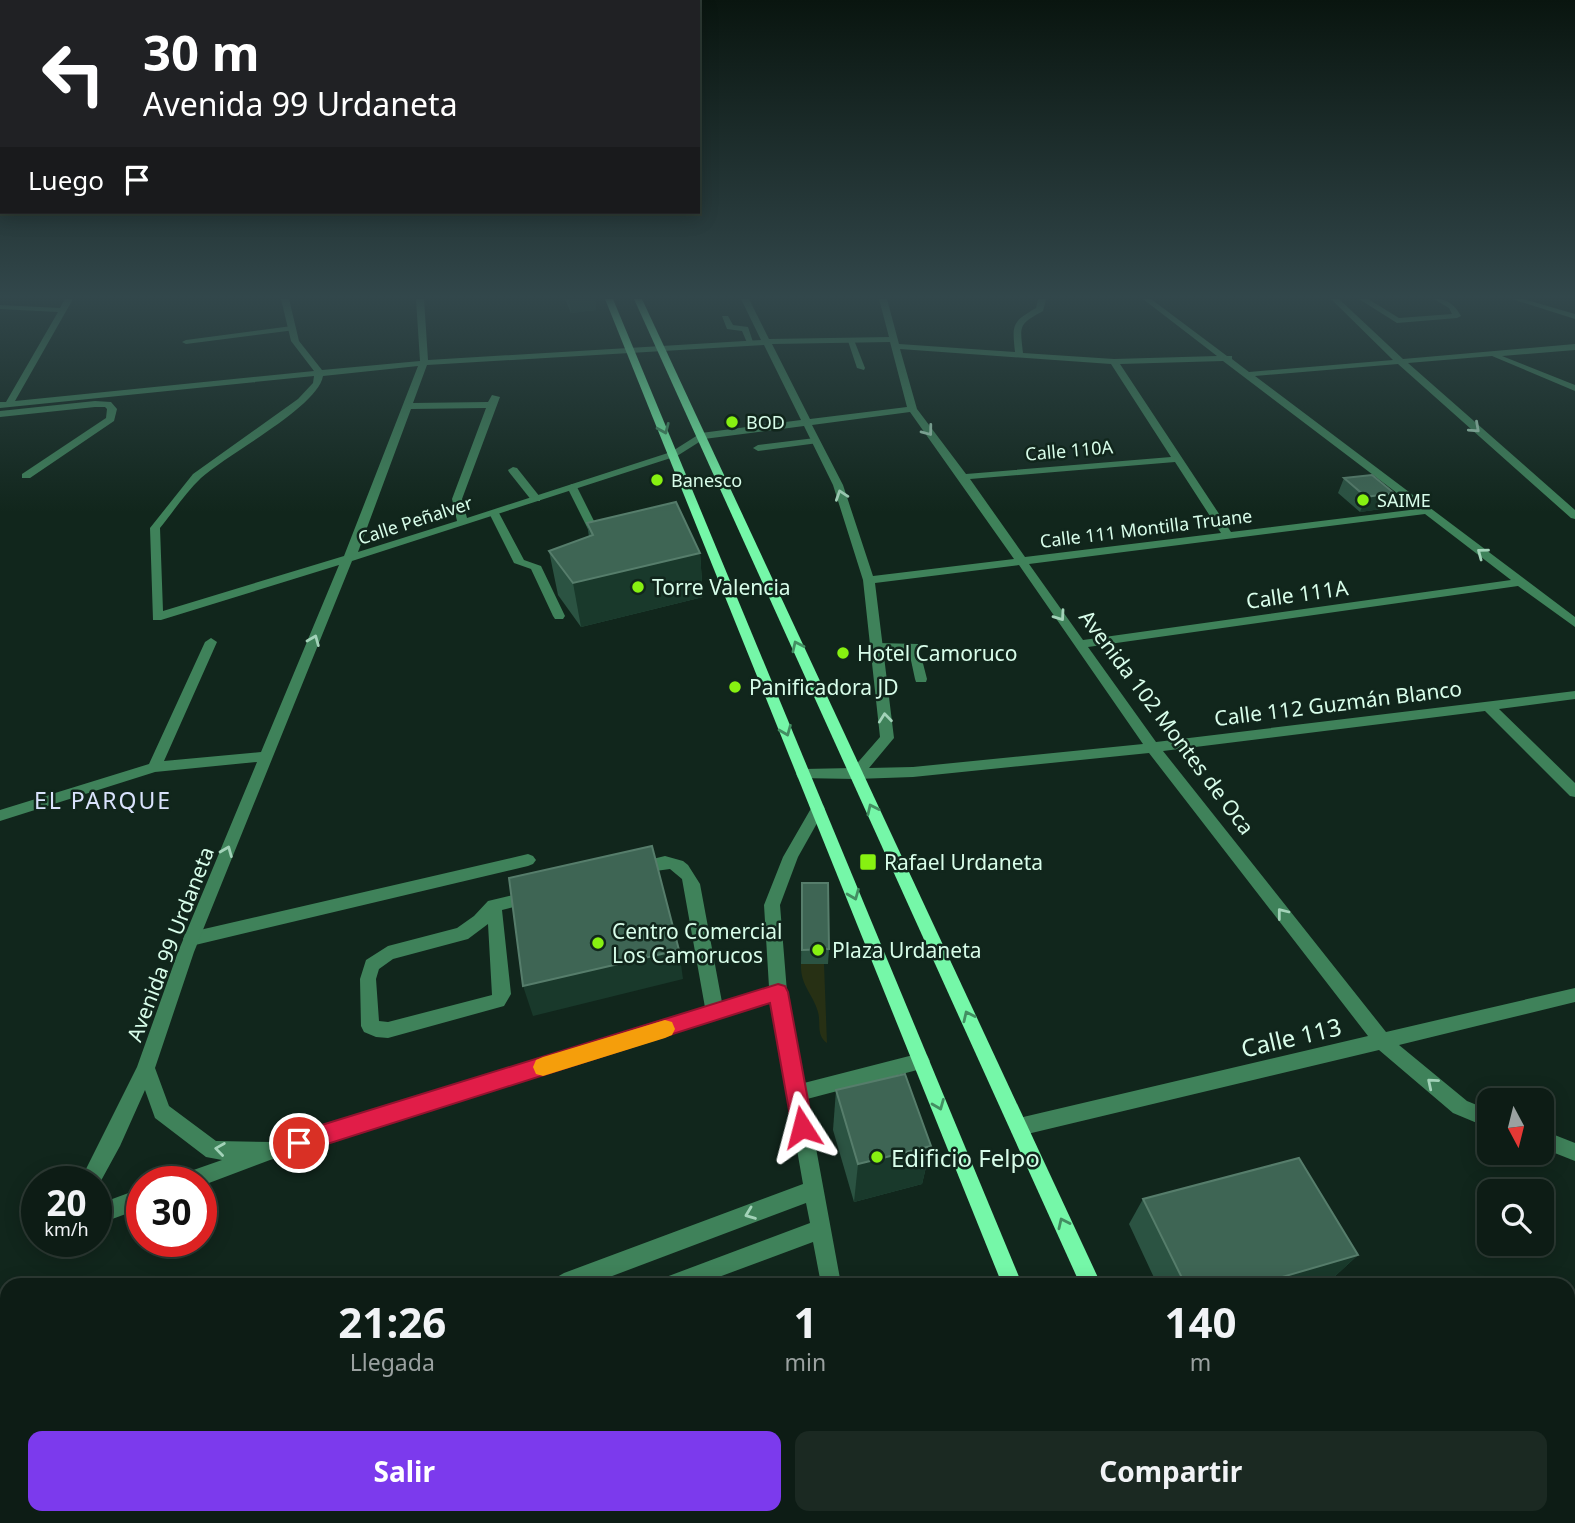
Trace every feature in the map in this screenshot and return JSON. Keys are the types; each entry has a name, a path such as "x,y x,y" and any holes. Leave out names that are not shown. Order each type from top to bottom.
{"main road":[{"path":"639,370 1010,1278"},
{"path":"671,370 1088,1278"}],"street":[{"path":"4,405 25,370"},
{"path":"4,405 340,370"},
{"name":"Avenida 99 Urdaneta","path":"421,370 352,553 191,939 146,1068 162,1112 213,1150 273,1151 778,992"},
{"path":"779,370 838,485 869,580 887,738 856,774"},
{"name":"Avenida 102 Montes de Oca","path":"902,370 912,410 963,477 1152,747 1382,1041 1460,1107 1477,1114"},
{"path":"1119,370 1228,536"},
{"path":"1245,370 1575,624"},
{"path":"1250,374 1299,370"},
{"path":"1410,370 1575,516"},
{"path":"1529,370 1575,388"},
{"name":"Calle Peñalver","path":"320,372 317,384 301,401 197,476 155,528 156,616 165,616 347,560 674,454 701,436"},
{"path":"407,406 494,401 457,499 463,523"},
{"path":"0,414 95,404 108,404 112,409 110,419 26,476"},
{"path":"701,436 912,410"},
{"path":"758,448 815,441"},
{"name":"Calle 110A","path":"963,477 1179,458"},
{"path":"513,470 536,499"},
{"path":"572,487 607,555"},
{"name":"Calle 111 Montilla Truane","path":"869,580 1427,511"},
{"path":"494,513 520,563 535,566 559,616"},
{"name":"Calle 111A","path":"1079,645 1521,582"},
{"path":"154,767 211,642"},
{"path":"877,647 914,647 921,679"},
{"name":"Calle 112 Guzmán Blanco","path":"803,774 942,769 1152,747 1575,695"},
{"path":"1488,706 1575,792"},
{"path":"0,817 154,767 267,755"},
{"path":"818,809 791,857 772,905 778,992 830,1278"},
{"path":"191,939 528,860"},
{"path":"623,872 662,861 676,863 686,871 692,884 715,1013"},
{"path":"494,906 502,994 498,1001 388,1030 370,1026 368,979 372,964 388,953 462,934 494,906 546,892"},
{"name":"Calle 113","path":"1019,1127 1575,995"},
{"path":"797,1093 921,1061"},
{"path":"98,1166 146,1068"},
{"path":"1554,1144 1575,1152"},
{"path":"217,1171 273,1151"},
{"path":"580,1278 814,1190"},
{"path":"689,1278 821,1229"}],"green space":[{"path":"801,964 824,964 827,1043 820,1033 818,1012 805,984"}],"building":[{"path":"1372,475 1394,493 1366,497 1344,478"},
{"path":"676,502 700,553 573,583 549,551 593,535 587,523"},
{"name":"Centro Comercial Los Camorucos","path":"652,846 679,950 523,986 509,878"},
{"path":"802,883 828,883 829,949 802,950"},
{"path":"905,1074 931,1146 858,1164 836,1090"},
{"path":"1299,1158 1358,1255 1279,1278 1182,1278 1143,1199"}],"slow traffic":[{"path":"543,1067 665,1029"}],"place":[{"name":"BOD","path":"732,422"},
{"name":"Banesco","path":"657,480"},
{"name":"SAIME","path":"1363,500"},
{"name":"Torre Valencia","path":"638,587"},
{"name":"Hotel Camoruco","path":"843,653"},
{"name":"Panificadora JD","path":"735,687"},
{"name":"Rafael Urdaneta","path":"868,862"},
{"name":"Centro Comercial Los Camorucos","path":"598,943"},
{"name":"Plaza Urdaneta","path":"818,950"},
{"name":"Edificio Felpo","path":"877,1157"}],"district":[{"name":"EL PARQUE","path":"103,800"}],"route":[{"path":"299,1143 778,992 802,1127"}]}
